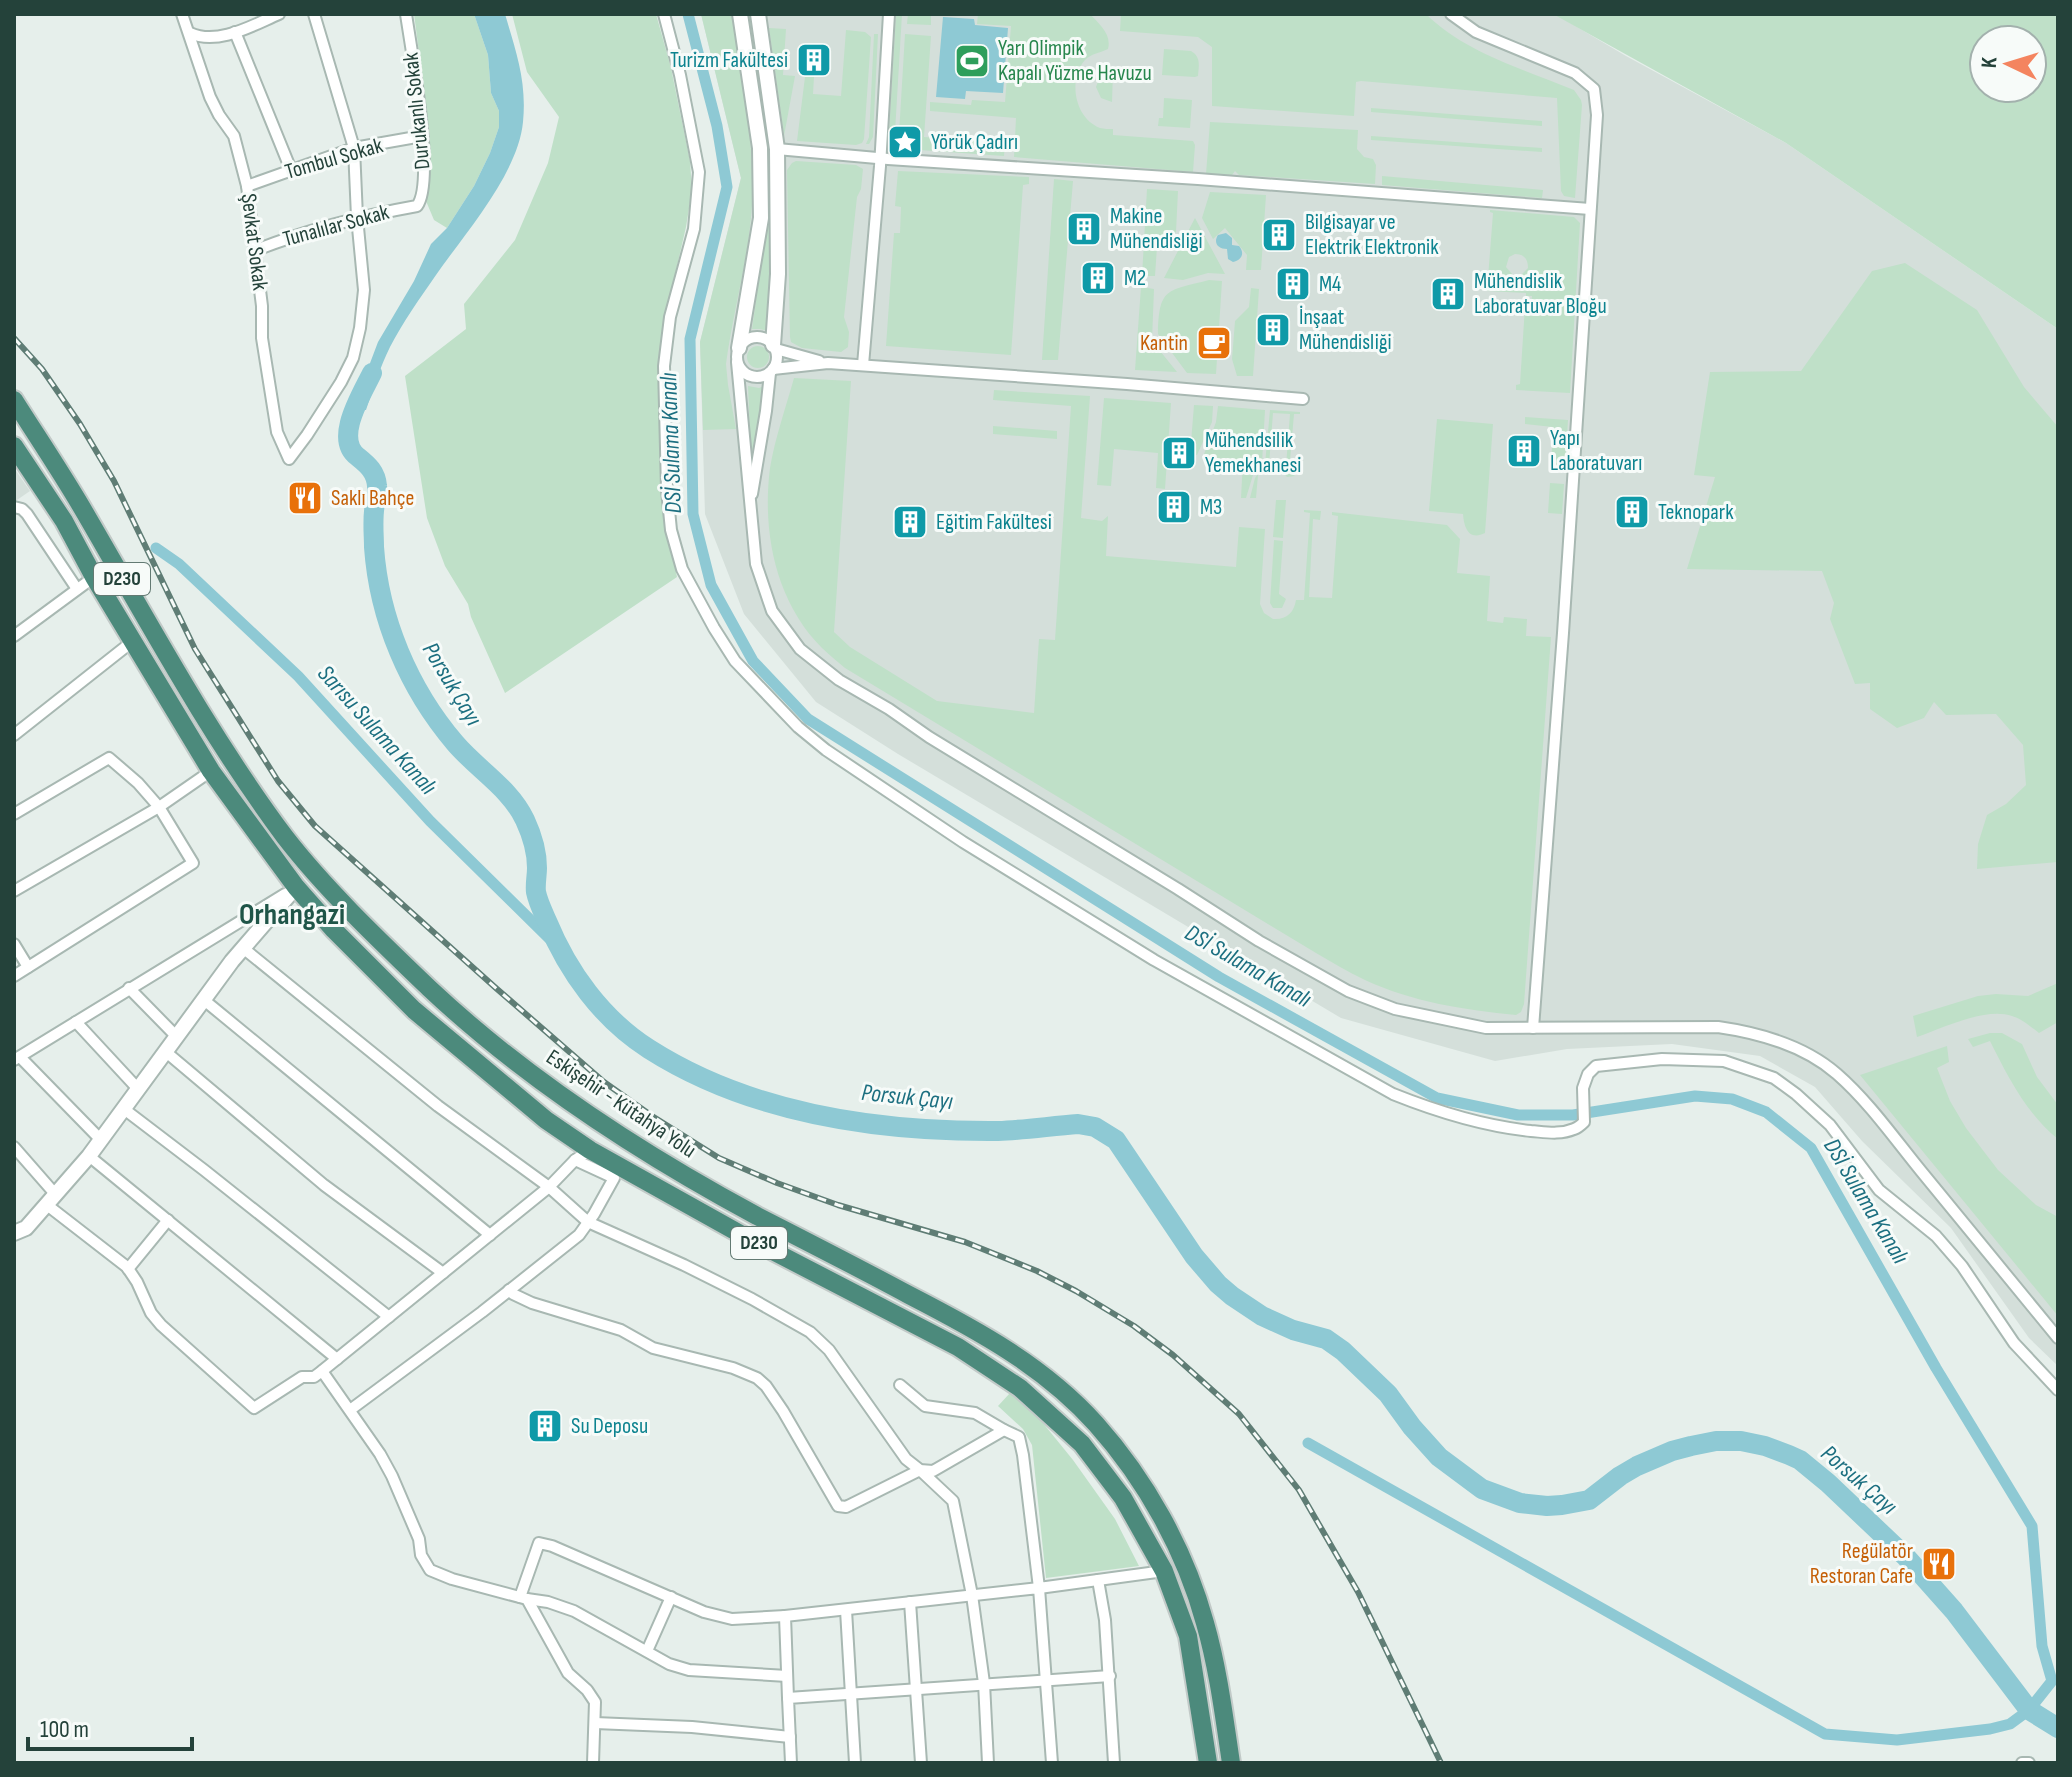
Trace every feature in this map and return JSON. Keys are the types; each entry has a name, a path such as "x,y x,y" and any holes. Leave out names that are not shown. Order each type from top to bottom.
{"highway":[{"name":"Eskişehir - Kütahya Yolu","path":"14,400 83,509 170,662 285,837 308,865 431,990 506,1055 594,1119 663,1163 752,1213 1008,1349 1070,1397 1096,1424 1142,1483 1195,1589 1207,1626 1231,1763"},
{"name":"D230","path":"14,446 64,521 94,577 211,771 296,887 414,1010 546,1120 583,1155 958,1347 1020,1388 1082,1444 1123,1498 1164,1571 1188,1636 1208,1763"},
{"path":"211,771 230,757"}],"street":[{"name":"Şevkat Sokak","path":"182,14 210,97 234,136 247,186 271,399 277,432 289,459 341,382 353,358 364,290 357,217"},
{"path":"190,33 200,38 213,38 279,14"},
{"path":"314,14 354,148 357,217"},
{"name":"Durukanlı Sokak","path":"406,14 422,136 424,186 417,206"},
{"path":"664,14 680,75 699,172 694,229 670,317 664,366 671,530 682,569 735,661 798,727 826,750 963,842 1154,960 1393,1094 1429,1109 1515,1129 1555,1133 1575,1129 1584,1122 1583,1088 1588,1074 1596,1066 1662,1059 1724,1061 1774,1078 1830,1125 1879,1190 1936,1236 1962,1266 2014,1343 2058,1390"},
{"path":"740,14 760,148 761,218 738,355 750,507 756,564 772,611 800,649 839,680 929,737 1259,941 1348,991 1395,1009 1486,1028 1718,1027 1776,1040 1809,1056 1835,1073 1873,1111 2058,1338"},
{"path":"750,507 772,371 777,359 774,347 778,274 777,149 758,14"},
{"path":"863,365 889,14"},
{"path":"1451,14 1476,32 1575,73 1594,89 1597,115 1533,1028"},
{"path":"235,32 291,170"},
{"name":"Tombul Sokak","path":"247,186 354,148 422,136"},
{"path":"777,149 1590,209"},
{"name":"Tunalılar Sokak","path":"256,250 357,217 417,206"},
{"path":"828,363 774,347 765,339 755,337 746,340 738,355 742,371 751,377 828,363 1303,399"},
{"path":"14,507 27,514 77,589"},
{"path":"14,636 94,577"},
{"path":"14,735 133,641"},
{"path":"14,814 109,758 138,783 159,807 193,863 14,976"},
{"path":"14,891 159,807 211,771"},
{"path":"14,1233 26,1228 89,1156 243,948 296,887"},
{"path":"101,1140 17,1059 296,887"},
{"path":"14,944 28,967"},
{"path":"243,948 438,1106 549,1187 588,1222 739,1292 810,1332 829,1350 906,1459 953,1501 972,1595 984,1683 988,1763"},
{"path":"129,988 177,1037"},
{"path":"204,1000 490,1235"},
{"path":"76,1022 139,1090"},
{"path":"166,1052 324,1185 443,1273"},
{"path":"124,1109 389,1317"},
{"path":"14,1147 51,1200 128,1269 151,1313 161,1325 254,1408 302,1377 314,1377 322,1371 549,1187 583,1155 614,1178 579,1235 350,1410"},
{"path":"89,1156 337,1359"},
{"path":"128,1269 168,1220"},
{"path":"509,1290 532,1303 621,1330 653,1348 733,1368 757,1378 783,1411 838,1506 846,1507 920,1470 933,1471 1004,1430"},
{"path":"322,1371 392,1476 419,1539 421,1555 430,1570 452,1579 574,1611 669,1664 689,1670 787,1676"},
{"path":"900,1385 925,1406 975,1413 1019,1437 1039,1588 1052,1763"},
{"path":"593,1763 595,1702 568,1673 524,1598 539,1543 704,1612 732,1619 846,1610 1164,1571"},
{"path":"1098,1580 1110,1676 1114,1763"},
{"path":"647,1651 671,1597"},
{"path":"910,1602 921,1763"},
{"path":"846,1610 855,1763"},
{"path":"785,1616 791,1763"},
{"path":"788,1698 1110,1676"},
{"path":"595,1723 692,1727 790,1737"},
{"path":"2022,1763 2029,1763"}],"shaded area":[{"path":"701,14 1555,14 1786,143 2058,329 2058,1366 2029,1338 1951,1228 1862,1141 1815,1087 1760,1056 1672,1044 1567,1049 1495,1061 1341,1018 816,702 744,614 705,514 700,342 741,178"},
{"path":"14,468 30,491 14,502"}],"green space":[{"path":"414,14 474,14 488,55 491,93 499,111 499,127 490,153 474,186 447,228 434,220 426,201 430,136"},
{"path":"512,14 656,14 671,68 690,161 692,190 663,327 659,362 664,514 677,577 505,693 468,604 445,566 427,518 405,376 466,329 464,304 515,240 548,163 559,117 527,72"},
{"path":"701,14 732,14 750,133 750,225 726,364 736,429 703,430 700,342 741,178"},
{"path":"748,14 751,14 769,148 769,331 752,329 767,220 766,148"},
{"path":"896,14 902,14 895,132 889,132"},
{"path":"908,14 931,14 931,25 907,24"},
{"path":"978,14 1090,14 1104,30 1109,44 1108,49 1093,54 1080,68 1075,87 1084,116 1100,128 1113,129 1113,135 1193,141 1193,172 1014,157 1016,118 930,111 930,102 971,105 972,100 1005,102 1011,26 977,24"},
{"path":"1121,14 1426,14 1477,50 1574,90 1582,105 1575,198 1564,196 1561,191 1557,98 1361,81 1356,82 1354,116 1212,106 1212,47 1198,37 1120,31"},
{"path":"1553,14 2058,14 2058,329 1786,143"},
{"path":"769,28 786,29 783,75 795,76 784,136"},
{"path":"846,30 865,32 871,37 864,139 856,145 797,141 805,77 814,77 813,94 841,96"},
{"path":"874,34 878,34 873,137 866,144 869,137"},
{"path":"905,34 931,36 924,137 1005,143 1004,156 906,149 899,134"},
{"path":"1164,49 1194,53 1199,62 1198,76 1162,75"},
{"path":"1113,71 1112,102 1101,98 1096,87 1100,76"},
{"path":"1164,98 1192,100 1190,128 1158,126 1159,118 1163,118"},
{"path":"1371,108 1542,121 1542,126 1371,112"},
{"path":"1210,122 1358,130 1357,149 1364,157 1373,159 1376,165 1375,184 1239,175 1235,171 1232,175 1206,174"},
{"path":"1371,136 1542,148 1542,152 1371,140"},
{"path":"796,161 856,165 863,169 844,317 849,332 848,347 841,352 802,348 791,342 787,170"},
{"path":"898,171 1029,177 1029,184 1023,185 1011,355 886,346 894,233 900,233 901,207 895,206"},
{"path":"1382,176 1543,190 1542,198 1382,185"},
{"path":"1054,179 1073,181 1058,360 1042,360"},
{"path":"1147,189 1178,191 1176,232 1157,247 1155,276 1142,276"},
{"path":"1210,192 1266,195 1261,270 1246,270 1247,255 1225,228 1213,239 1202,218"},
{"path":"1490,212 1574,217 1580,223 1570,393 1516,390 1516,385 1520,384 1525,306 1531,306 1532,296 1487,291 1493,213","holes":["1518,254 1525,258 1528,265 1520,276 1513,275 1506,267 1509,257"]},
{"path":"1195,218 1225,274 1208,273 1183,280 1164,278"},
{"path":"1905,263 1977,310 2024,387 2058,427 2058,862 1977,869 1978,844 1987,815 2006,804 2026,785 2023,745 1996,714 1946,715 1934,702 1924,718 1897,728 1870,709 1870,683 1855,684 1830,619 1834,603 1822,571 1687,569 1715,477 1694,475 1710,372 1801,371 1872,271"},
{"path":"1209,280 1222,281 1216,374 1187,373 1158,334 1160,307 1168,294 1175,290"},
{"path":"1141,287 1154,289 1152,341 1177,372 1135,370"},
{"path":"1251,288 1259,289 1253,376 1237,376 1232,359 1235,321 1249,307"},
{"path":"758,346 766,349 769,357 766,365 758,368 750,365 747,357 750,349"},
{"path":"794,378 851,381 834,632 850,647 937,701 1034,713 1039,639 1055,640 1071,406 993,400 994,390 1090,396 1081,518 1102,521 1108,516 1106,556 1236,567 1239,527 1265,529 1260,604 1264,613 1273,619 1285,617 1296,600 1304,600 1310,513 1304,510 1321,511 1320,520 1313,519 1309,597 1332,598 1338,516 1332,515 1332,512 1447,525 1460,539 1457,573 1490,576 1487,621 1503,623 1504,617 1527,619 1526,636 1551,637 1521,1012 1516,1015 1439,1004 1383,988 1359,977 845,668 830,656 793,609 775,564 771,540 768,516 770,468"},
{"path":"748,386 764,386 751,460"},
{"path":"1104,398 1171,403 1165,489 1156,488 1158,453 1114,449 1111,486 1097,485"},
{"path":"1194,405 1213,406 1212,422 1197,455 1190,455"},
{"path":"1218,406 1265,410 1262,464 1253,475 1246,498 1241,498 1243,460 1203,457 1216,422"},
{"path":"1270,410 1300,412 1294,414 1289,472 1295,476 1287,477 1279,468 1286,466 1290,414 1273,413 1269,465 1258,475 1256,498 1250,498 1255,478 1265,464"},
{"path":"1525,417 1568,420 1565,470 1551,469 1553,427 1525,424"},
{"path":"1437,419 1493,424 1485,533 1480,535 1468,532 1463,514 1429,511"},
{"path":"993,426 1057,431 1057,439 993,434"},
{"path":"1550,483 1564,484 1562,514 1548,513"},
{"path":"1276,500 1286,500 1283,538 1273,537"},
{"path":"1274,540 1283,541 1279,594 1286,599 1282,608 1273,608 1270,603"},
{"path":"2058,983 2058,1022 2039,1033 2016,1017 1989,1014 1917,1037 1913,1016 1978,996 2028,996"},
{"path":"2002,1033 2022,1044 2037,1077 2058,1105 2058,1139 2027,1106 1990,1041 1973,1047 1968,1039"},
{"path":"1947,1046 1949,1062 1937,1068 1950,1101 1966,1128 1998,1170 2036,1205 2058,1217 2058,1316 1860,1075"},
{"path":"1010,1393 1034,1412 1073,1460 1115,1519 1139,1566 1046,1578 1032,1445 1023,1429 998,1406"}],"water":[{"path":"474,14 505,14 522,80 524,107 519,142 501,182 400,328 383,362 366,410 359,410 364,379 378,342 414,281 431,244 447,228 474,186 499,127 499,111 491,93 488,55"},
{"name":"Yarı Olimpik Kapalı Yüzme Havuzu","path":"943,17 974,19 975,25 1008,28 1003,93 966,91 965,99 936,97"},
{"path":"1226,233 1232,238 1232,245 1239,246 1242,251 1240,258 1233,262 1228,259 1227,249 1216,243 1218,235"}],"waterway":[{"name":"DSİ Sulama Kanalı","path":"688,14 717,126 727,187 690,339 693,514 711,585 753,661 808,719 1219,977 1437,1098 1518,1115 1573,1115 1695,1096 1732,1099 1766,1112 1811,1148 1936,1368 2032,1526 2042,1646 2052,1681 2029,1710 2010,1724 1990,1729 1897,1740 1825,1734 1308,1443"},
{"name":"Porsuk Çayı","path":"372,373 352,416 348,439 351,449 371,469 376,481 373,526 377,574 399,652 424,700 455,743 519,809 535,849 537,896 555,940 588,993 632,1037 688,1071 730,1089 818,1115 863,1123 953,1130 1008,1130 1078,1124 1095,1127 1116,1140 1194,1256 1218,1284 1262,1316 1293,1330 1326,1339 1343,1351 1388,1394 1439,1457 1482,1489 1520,1503 1547,1506 1589,1500 1637,1466 1672,1451 1716,1441 1741,1441 1765,1446 1800,1460 1906,1557 1954,1611 2029,1710 2058,1728"},
{"name":"Sarısu Sulama Kanalı","path":"156,548 179,564 298,676 430,821 560,949"}],"railway":[{"path":"14,338 42,369 80,424 114,481 195,649 278,781 315,826 604,1082 719,1158 838,1205 965,1242 1037,1271 1134,1326 1173,1355 1239,1414 1299,1490 1358,1592 1441,1763"}],"place":[{"name":"Turizm Fakültesi","path":"814,60"},
{"name":"Yarı Olimpik Kapalı Yüzme Havuzu","path":"972,61"},
{"name":"Yörük Çadırı","path":"905,142"},
{"name":"Makine Mühendisliği","path":"1084,229"},
{"name":"Bilgisayar ve Elektrik Elektronik","path":"1279,235"},
{"name":"M2","path":"1098,278"},
{"name":"M4","path":"1293,284"},
{"name":"Mühendislik Laboratuvar Bloğu","path":"1448,294"},
{"name":"İnşaat Mühendisliği","path":"1273,330"},
{"name":"Kantin","path":"1214,343"},
{"name":"Yapı Laboratuvarı","path":"1524,451"},
{"name":"Mühendsilik Yemekhanesi","path":"1179,453"},
{"name":"Saklı Bahçe","path":"305,498"},
{"name":"M3","path":"1174,507"},
{"name":"Teknopark","path":"1632,512"},
{"name":"Eğitim Fakültesi","path":"910,522"},
{"name":"Su Deposu","path":"545,1426"},
{"name":"Regülatör Restoran Cafe","path":"1939,1564"}],"district":[{"name":"Orhangazi","path":"292,915"}]}
